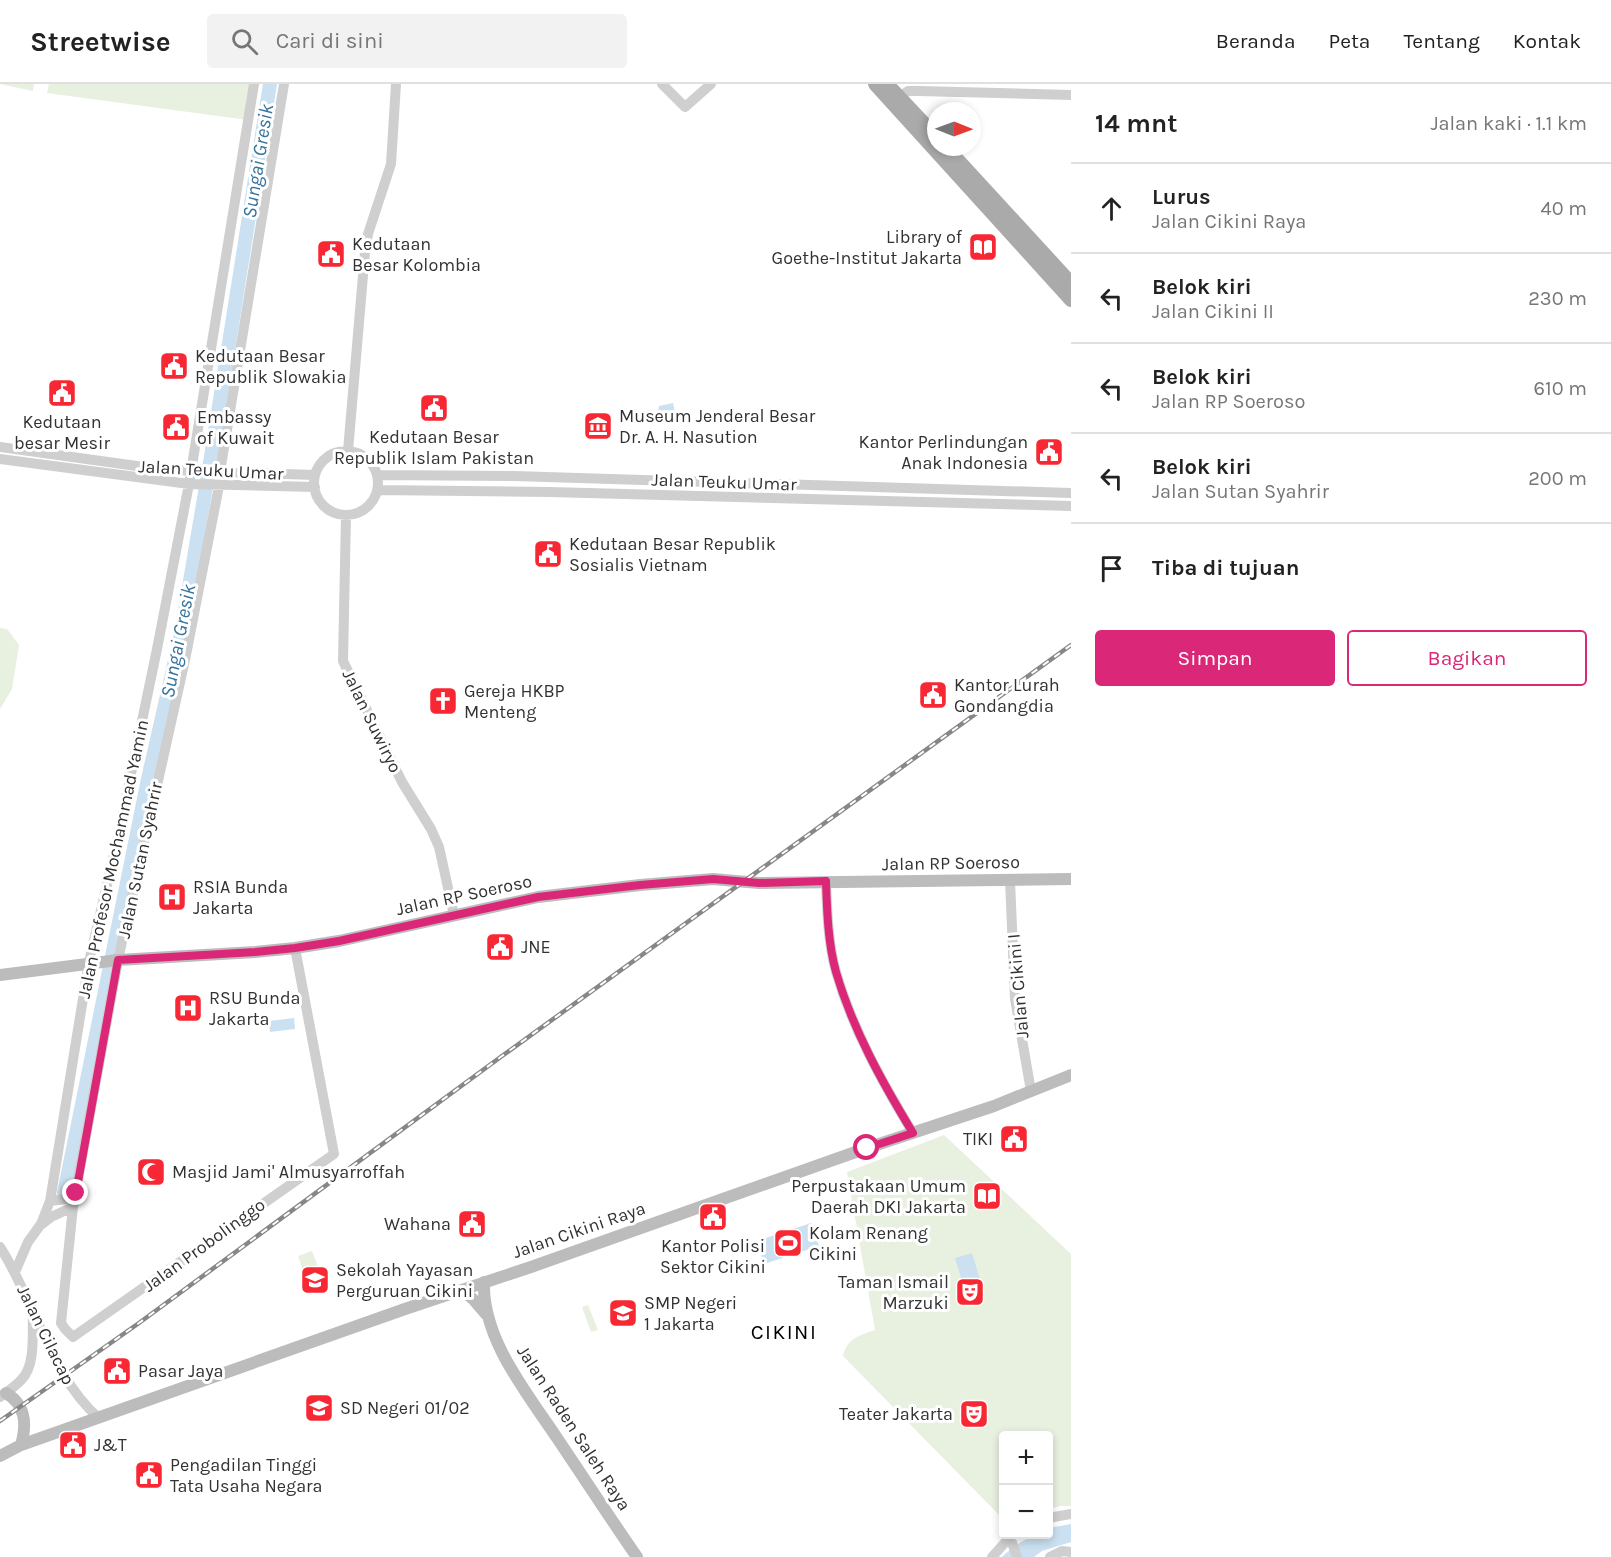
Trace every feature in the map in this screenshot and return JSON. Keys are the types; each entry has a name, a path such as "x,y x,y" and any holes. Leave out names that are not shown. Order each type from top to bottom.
{"main road":[{"path":"874,84 927,128"},
{"path":"887,84 896,100 987,199 1071,283"},
{"path":"953,156 1071,300"},
{"name":"Jalan RP Soeroso","path":"0,975 92,962 295,948 339,941 538,897 640,885 713,879 759,883 1071,879"},
{"name":"Jalan Cikini Raya","path":"0,1456 21,1445 913,1133 1071,1075"},
{"name":"Jalan Raden Saleh Raya","path":"484,1282 487,1316 505,1357 637,1557"},
{"name":"Jalan Raden Saleh Raya","path":"462,1290 487,1316"},
{"path":"3,1395 15,1398 22,1408 25,1421 21,1445"}],"street":[{"name":"Jalan Profesor Mochammad Yamin","path":"15,1272 28,1242 41,1224 50,1201 92,962 190,485 254,84"},
{"path":"217,472 284,84"},
{"path":"348,451 365,252 368,234 391,164 396,84"},
{"path":"662,84 685,107 711,84"},
{"path":"896,100 908,92 918,91 1071,95"},
{"name":"Jalan Teuku Umar","path":"0,447 192,471 315,475"},
{"path":"348,451 358,453 374,465 378,475 378,490 366,508 346,515 329,510 317,496 315,475 327,457 337,452 348,451"},
{"name":"Jalan Teuku Umar","path":"0,459 190,485 315,487"},
{"name":"Jalan Teuku Umar","path":"378,475 550,477 1071,493"},
{"path":"550,477 550,492"},
{"path":"712,496 713,482"},
{"name":"Jalan Sutan Syahrir","path":"75,1338 68,1333 62,1323 73,1207 116,960 185,660 216,486"},
{"path":"856,500 857,486"},
{"name":"Jalan Teuku Umar","path":"378,490 550,492 1071,506"},
{"path":"998,504 999,490"},
{"name":"Jalan Suwiryo","path":"346,515 343,661 402,782 432,829 441,855 454,915"},
{"name":"Jalan Cikini I","path":"1011,880 1016,999 1031,1091"},
{"path":"826,881 828,928 836,970 844,996 875,1069 913,1133"},
{"name":"Jalan Probolinggo","path":"75,1338 243,1216 334,1154 295,948"},
{"path":"50,1201 67,1199 76,1193"},
{"path":"41,1224 73,1207"},
{"path":"57,1215 72,1221"},
{"name":"Jalan Cilacap","path":"1,1249 15,1272 68,1382 86,1408 99,1418"},
{"path":"3,1395 23,1379 29,1365 33,1309"},
{"path":"1053,1517 1071,1514"},
{"path":"992,1557 1014,1544"},
{"path":"1050,1557 1062,1551 1071,1552"}],"green space":[{"path":"0,84 34,84 33,91"},
{"path":"49,84 253,84 248,120 47,93"},
{"path":"0,628 7,629 19,645 12,689 0,709"},
{"name":"Taman Ismail Marzuki","path":"944,1135 1071,1254 1071,1506 1053,1508 1053,1431 999,1431 999,1515 843,1356 851,1341 875,1330 847,1172"},
{"path":"312,1251 323,1280 308,1285 298,1256"},
{"path":"588,1305 598,1330 591,1332 582,1307"}],"water":[{"path":"673,403 676,417 669,420 665,413 660,415 659,406"},
{"path":"294,1018 295,1029 270,1032 269,1021"},
{"name":"Kolam Renang Cikini","path":"811,1223 819,1246 764,1264 757,1241"},
{"path":"972,1253 983,1289 966,1294 955,1258"},
{"path":"1071,1524 1071,1542 1042,1551 1034,1557 1002,1557 1028,1539 1053,1539 1053,1527"}],"waterway":[{"name":"Sungai Gresik","path":"64,1193 148,779 181,634 270,84"}],"railway":[{"path":"0,1421 139,1323 502,1056 1071,645"}],"place":[{"name":"Library of Goethe-Institut Jakarta","path":"983,247"},
{"name":"Kedutaan Besar Kolombia","path":"331,254"},
{"name":"Kedutaan Besar Republik Slowakia","path":"174,366"},
{"name":"Kedutaan besar Mesir","path":"62,393"},
{"name":"Kedutaan Besar Republik Islam Pakistan","path":"434,408"},
{"name":"Museum Jenderal Besar Dr. A. H. Nasution","path":"598,426"},
{"name":"Embassy of Kuwait","path":"176,427"},
{"name":"Kantor Perlindungan Anak Indonesia","path":"1049,452"},
{"name":"Kedutaan Besar Republik Sosialis Vietnam","path":"548,554"},
{"name":"Kantor Lurah Gondangdia","path":"933,695"},
{"name":"Gereja HKBP Menteng","path":"443,701"},
{"name":"RSIA Bunda Jakarta","path":"172,897"},
{"name":"JNE","path":"500,947"},
{"name":"RSU Bunda Jakarta","path":"188,1008"},
{"name":"TIKI","path":"1014,1139"},
{"name":"Masjid Jami' Almusyarroffah","path":"151,1172"},
{"name":"Perpustakaan Umum Daerah DKI Jakarta","path":"987,1196"},
{"name":"Kantor Polisi Sektor Cikini","path":"713,1217"},
{"name":"Wahana","path":"472,1224"},
{"name":"Kolam Renang Cikini","path":"788,1243"},
{"name":"Sekolah Yayasan Perguruan Cikini","path":"315,1280"},
{"name":"Taman Ismail Marzuki","path":"970,1292"},
{"name":"SMP Negeri 1 Jakarta","path":"623,1313"},
{"name":"Pasar Jaya","path":"117,1371"},
{"name":"SD Negeri 01/02","path":"319,1408"},
{"name":"Teater Jakarta","path":"974,1414"},
{"name":"J&T","path":"73,1445"},
{"name":"Pengadilan Tinggi Tata Usaha Negara","path":"149,1475"}],"district":[{"name":"CIKINI","path":"784,1332"}],"route":[{"path":"76,1193 118,960 295,948 339,941 538,897 713,879 759,883 826,881 828,928 836,970 847,1005 875,1069 913,1133 867,1148"}]}
